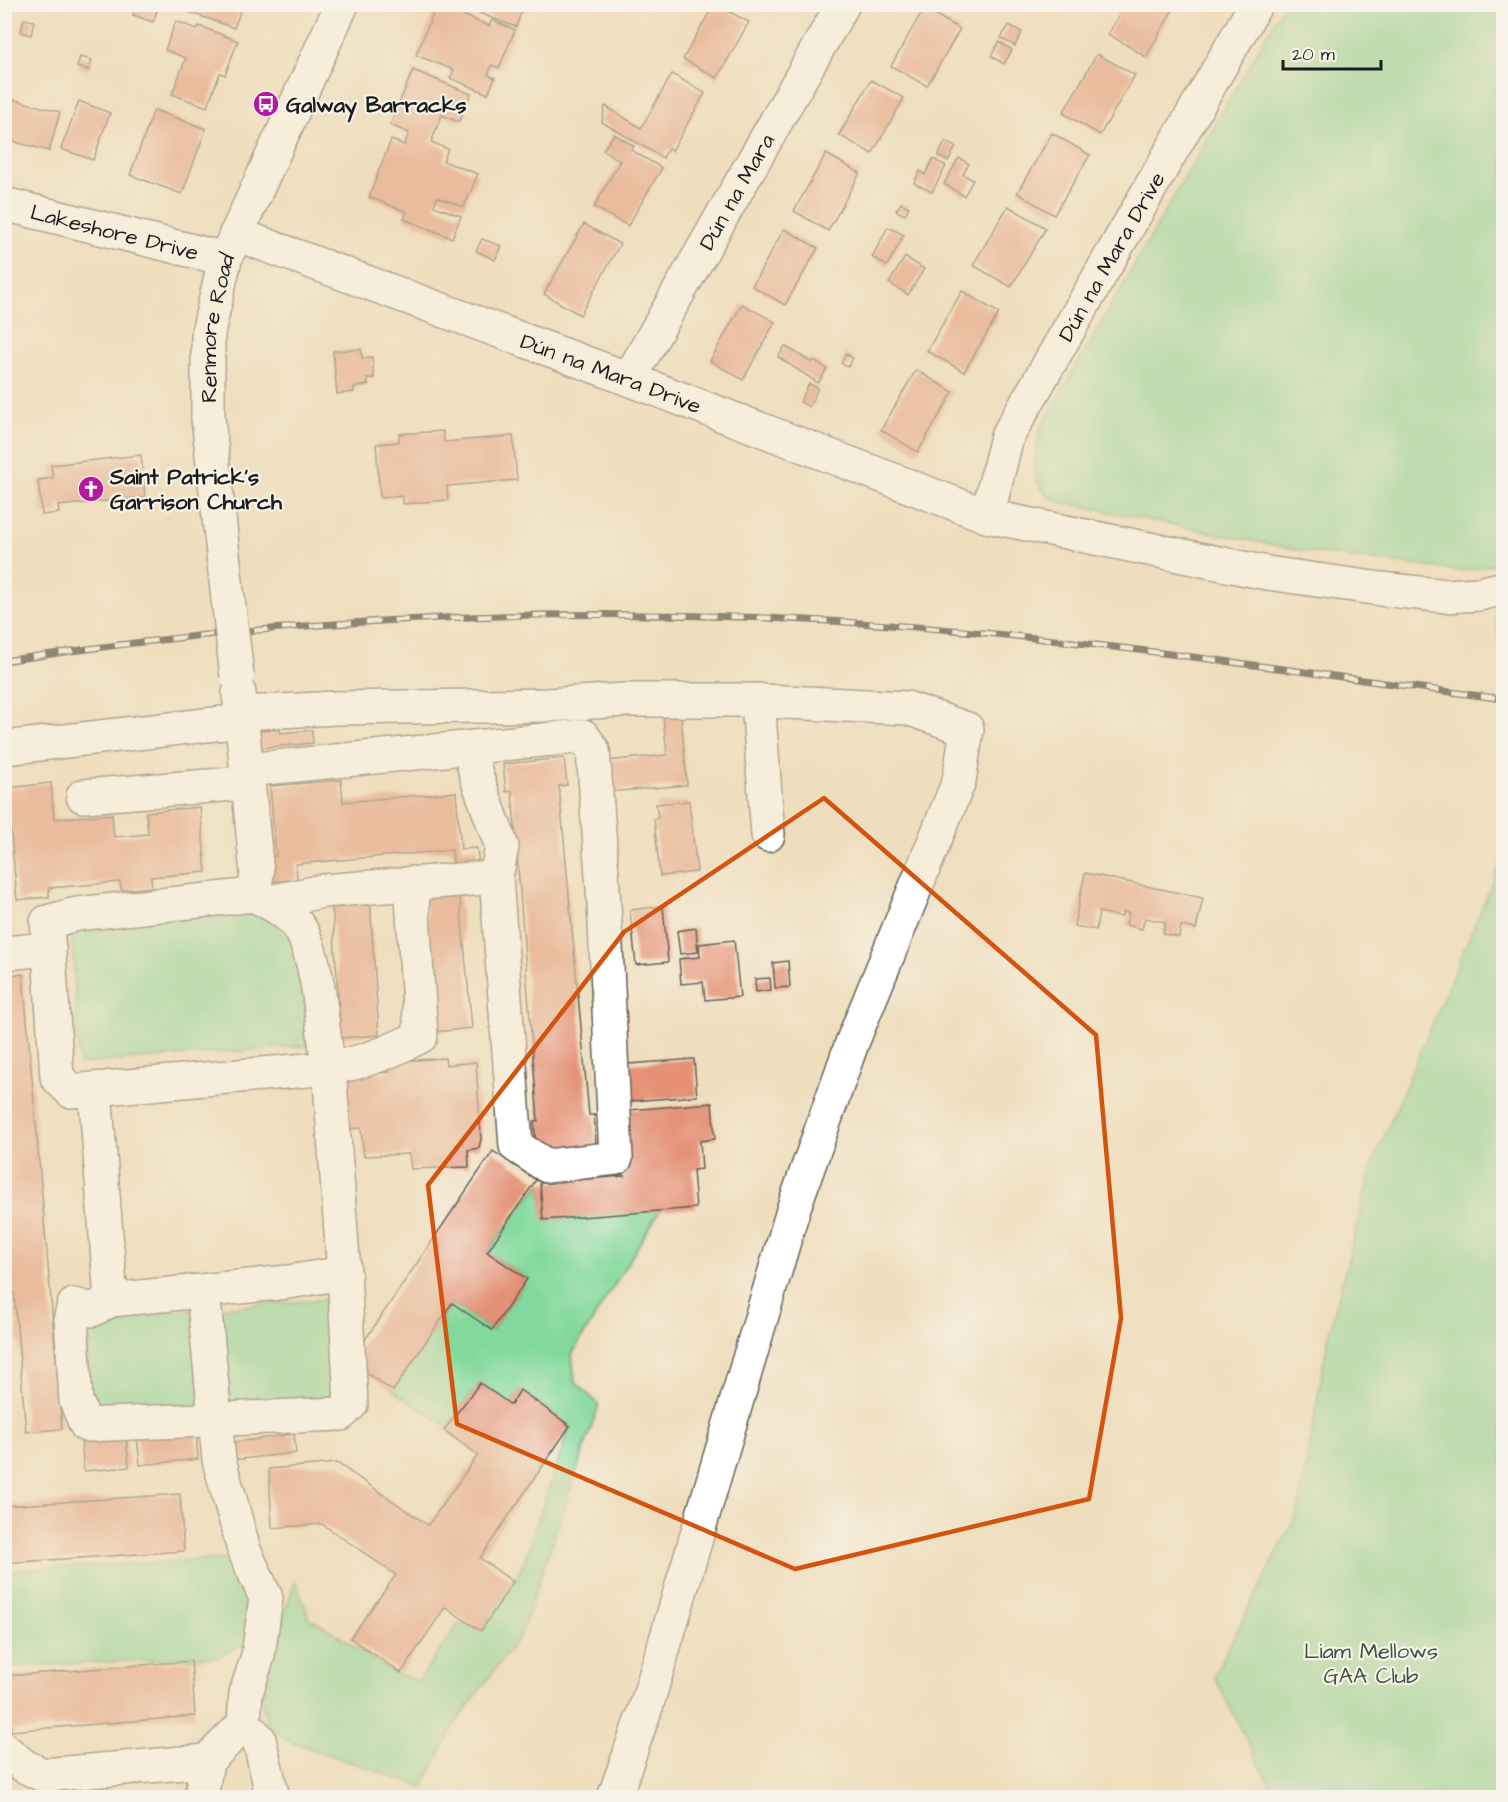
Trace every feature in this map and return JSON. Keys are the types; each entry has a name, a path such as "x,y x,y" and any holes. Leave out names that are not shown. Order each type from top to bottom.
{"street":[{"name":"Renmore Road","path":"262,899 257,873 207,418 208,333 230,246 342,4"},
{"name":"Dún na Mara","path":"629,379 843,4"},
{"name":"Dún na Mara Drive","path":"987,516 1006,437 1256,4"},
{"name":"Lakeshore Drive","path":"4,204 230,246"},
{"name":"Dún na Mara Drive","path":"230,246 629,379 987,516 1268,573 1447,596 1479,594 1503,588"},
{"path":"4,748 313,709 548,705 625,700 758,700 907,708 967,729 960,781 852,1043 794,1207 647,1704 614,1797"},
{"path":"758,700 768,835"},
{"path":"83,796 470,748 583,736 593,750 604,903 616,1158 547,1166 516,1146 496,877 502,847 477,778 470,748"},
{"path":"411,883 421,1036 387,1053 357,1064 329,1068 71,1091 57,1077 47,922 76,914 262,899 411,883 496,877"},
{"path":"262,899 304,935 314,972 329,1068 344,1273 351,1404 340,1414 86,1425 76,1401 71,1316 74,1305 92,1310 111,1300 344,1273"},
{"path":"4,953 48,949"},
{"path":"95,1089 111,1300"},
{"path":"201,1797 207,1761 243,1724 246,1693 258,1656 266,1598 244,1550 219,1460 203,1291"},
{"path":"243,1724 259,1739 273,1797"},
{"path":"4,1749 24,1766 44,1775 207,1761"}],"highlighted area":[{"path":"824,798 1096,1035 1121,1318 1089,1499 795,1569 457,1424 428,1185 624,932"}],"green space":[{"path":"1284,5 1503,5 1504,560 1459,571 1303,551 1056,501 1047,495 1037,479 1035,459 1040,429"},
{"path":"1503,609 1503,650 1500,649 1495,613"},
{"name":"Liam Mellows GAA Club","path":"1503,858 1503,1797 1276,1797 1214,1676 1298,1512 1328,1338 1372,1165"},
{"path":"256,906 291,931 313,1045 79,1064 71,920"},
{"path":"540,1183 544,1220 660,1210 572,1354 575,1381 599,1405 521,1634 455,1724 423,1787 286,1740 266,1721 260,1689 295,1580 310,1619 329,1629 392,1672 419,1681 459,1623 481,1631 522,1567 570,1426 520,1390 511,1405 480,1383 447,1426 393,1391 452,1303 492,1330 527,1279 487,1252"},
{"path":"329,1299 334,1396 91,1412 85,1319"},
{"path":"216,1559 237,1564 249,1582 252,1603 247,1643 218,1657 5,1667 5,1570"}],"building":[{"path":"136,4 158,8 153,22 133,15"},
{"path":"179,4 243,4 234,28 178,8"},
{"path":"437,4 489,26 492,20 515,30 499,68 492,65 488,75 495,78 488,94 450,78 454,70 416,55"},
{"path":"482,4 524,4 516,27 479,13"},
{"path":"714,4 749,22 717,78 683,59"},
{"path":"1126,4 1176,4 1146,57 1108,34"},
{"path":"924,8 960,29 927,86 891,66"},
{"path":"24,19 34,21 31,35 21,32"},
{"path":"176,21 197,29 199,26 238,41 225,75 220,73 207,107 172,94 186,58 165,50"},
{"path":"1009,25 1022,32 1015,46 1001,38"},
{"path":"999,42 1012,50 1004,64 991,56"},
{"path":"1097,54 1135,75 1100,135 1063,113"},
{"path":"80,57 92,60 89,70 77,67"},
{"path":"413,70 471,94 459,122 442,115 431,142 448,149 443,161 478,174 464,207 437,197 434,206 461,216 452,238 404,219 407,212 369,197 391,140 404,145 409,133 390,125"},
{"path":"672,74 705,93 672,151 668,148 663,158 602,122 605,106 641,128"},
{"path":"871,80 904,98 872,154 839,135"},
{"path":"4,97 60,112 49,151 4,139"},
{"path":"79,101 110,113 93,160 61,149"},
{"path":"154,110 206,129 182,194 130,175"},
{"path":"1052,133 1090,155 1054,215 1017,193"},
{"path":"614,134 634,146 631,150 662,168 628,226 594,207 620,161 603,150"},
{"path":"945,142 956,147 948,161 938,156"},
{"path":"826,154 860,173 828,231 794,211"},
{"path":"959,158 969,164 963,174 973,180 964,196 944,184"},
{"path":"933,159 946,166 932,192 914,183 920,171 925,175"},
{"path":"901,203 909,207 905,215 896,211"},
{"path":"1008,206 1046,228 1011,287 973,265"},
{"path":"584,224 620,244 580,315 544,294"},
{"path":"888,227 904,235 887,266 872,257"},
{"path":"784,229 818,248 785,305 752,286"},
{"path":"482,239 501,246 495,260 476,251"},
{"path":"905,257 924,269 908,295 889,283"},
{"path":"962,291 999,313 964,372 927,351"},
{"path":"742,304 775,322 743,380 710,361"},
{"path":"785,346 812,363 814,360 827,369 818,383 778,357"},
{"path":"361,349 362,358 372,357 374,378 367,378 368,385 354,387 354,392 337,394 333,351"},
{"path":"846,354 853,358 848,367 841,363"},
{"path":"916,370 953,392 918,452 881,430"},
{"path":"809,384 818,388 809,407 800,402"},
{"path":"443,431 444,442 513,436 517,480 447,486 448,500 403,504 403,496 380,498 376,444 399,442 399,434"},
{"name":"Saint Patrick's Garrison Church","path":"141,455 145,497 58,506 59,513 42,515 38,480 53,478 51,465"},
{"path":"681,714 687,785 608,792 605,761 667,755 663,716"},
{"path":"280,729 280,733 312,730 313,743 250,749 249,732"},
{"path":"564,758 567,785 559,786 589,1115 594,1115 596,1145 536,1151 534,1121 538,1121 512,791 506,792 503,764"},
{"path":"341,780 343,802 456,792 461,849 477,848 479,868 454,871 452,850 296,864 297,879 270,882 268,857 276,856 270,786"},
{"path":"51,783 54,819 112,814 114,837 148,834 146,812 200,807 206,872 151,877 152,887 121,890 120,882 49,888 49,897 17,900 7,788"},
{"path":"689,801 697,872 660,876 654,819 658,818 656,804"},
{"path":"1085,873 1203,898 1196,929 1181,926 1179,937 1163,934 1165,922 1145,918 1142,929 1126,925 1129,913 1123,912 1121,917 1099,912 1096,930 1074,926"},
{"path":"459,891 472,1028 435,1032 425,894"},
{"path":"370,901 379,1035 341,1038 332,904"},
{"path":"663,906 668,962 636,965 630,910"},
{"path":"696,928 698,952 680,954 677,931"},
{"path":"734,940 740,997 705,1000 703,982 681,984 679,959 700,957 699,944"},
{"path":"788,961 790,987 775,988 773,963"},
{"path":"23,974 62,1429 26,1432 14,1292 4,1293 4,975"},
{"path":"770,978 771,990 756,992 755,979"},
{"path":"445,1058 446,1065 476,1062 481,1139 479,1148 468,1150 469,1167 411,1169 409,1154 364,1156 361,1128 348,1129 344,1076 389,1072 387,1062"},
{"path":"694,1059 697,1096 619,1102 616,1065"},
{"path":"712,1103 715,1139 700,1141 702,1169 693,1170 696,1208 543,1220 540,1183 624,1176 618,1111"},
{"path":"493,1151 536,1180 487,1252 527,1279 492,1330 452,1303 393,1391 350,1362"},
{"path":"480,1383 511,1405 520,1390 570,1426 480,1558 513,1582 481,1631 445,1607 401,1673 350,1638 396,1575 322,1524 272,1528 269,1469 337,1463 428,1525 478,1455 444,1430"},
{"path":"196,1430 198,1459 140,1465 137,1435"},
{"path":"294,1434 296,1453 232,1460 230,1443"},
{"path":"126,1435 129,1467 84,1471 81,1439"},
{"path":"180,1494 184,1551 4,1563 4,1506"},
{"path":"191,1661 195,1716 11,1731 6,1676"}],"railway":[{"path":"4,661 115,645 340,624 452,618 678,615 791,619 978,632 1204,658 1504,699"}],"place":[{"name":"Galway Barracks","path":"266,104"},
{"name":"Saint Patrick's Garrison Church","path":"91,489"}]}
